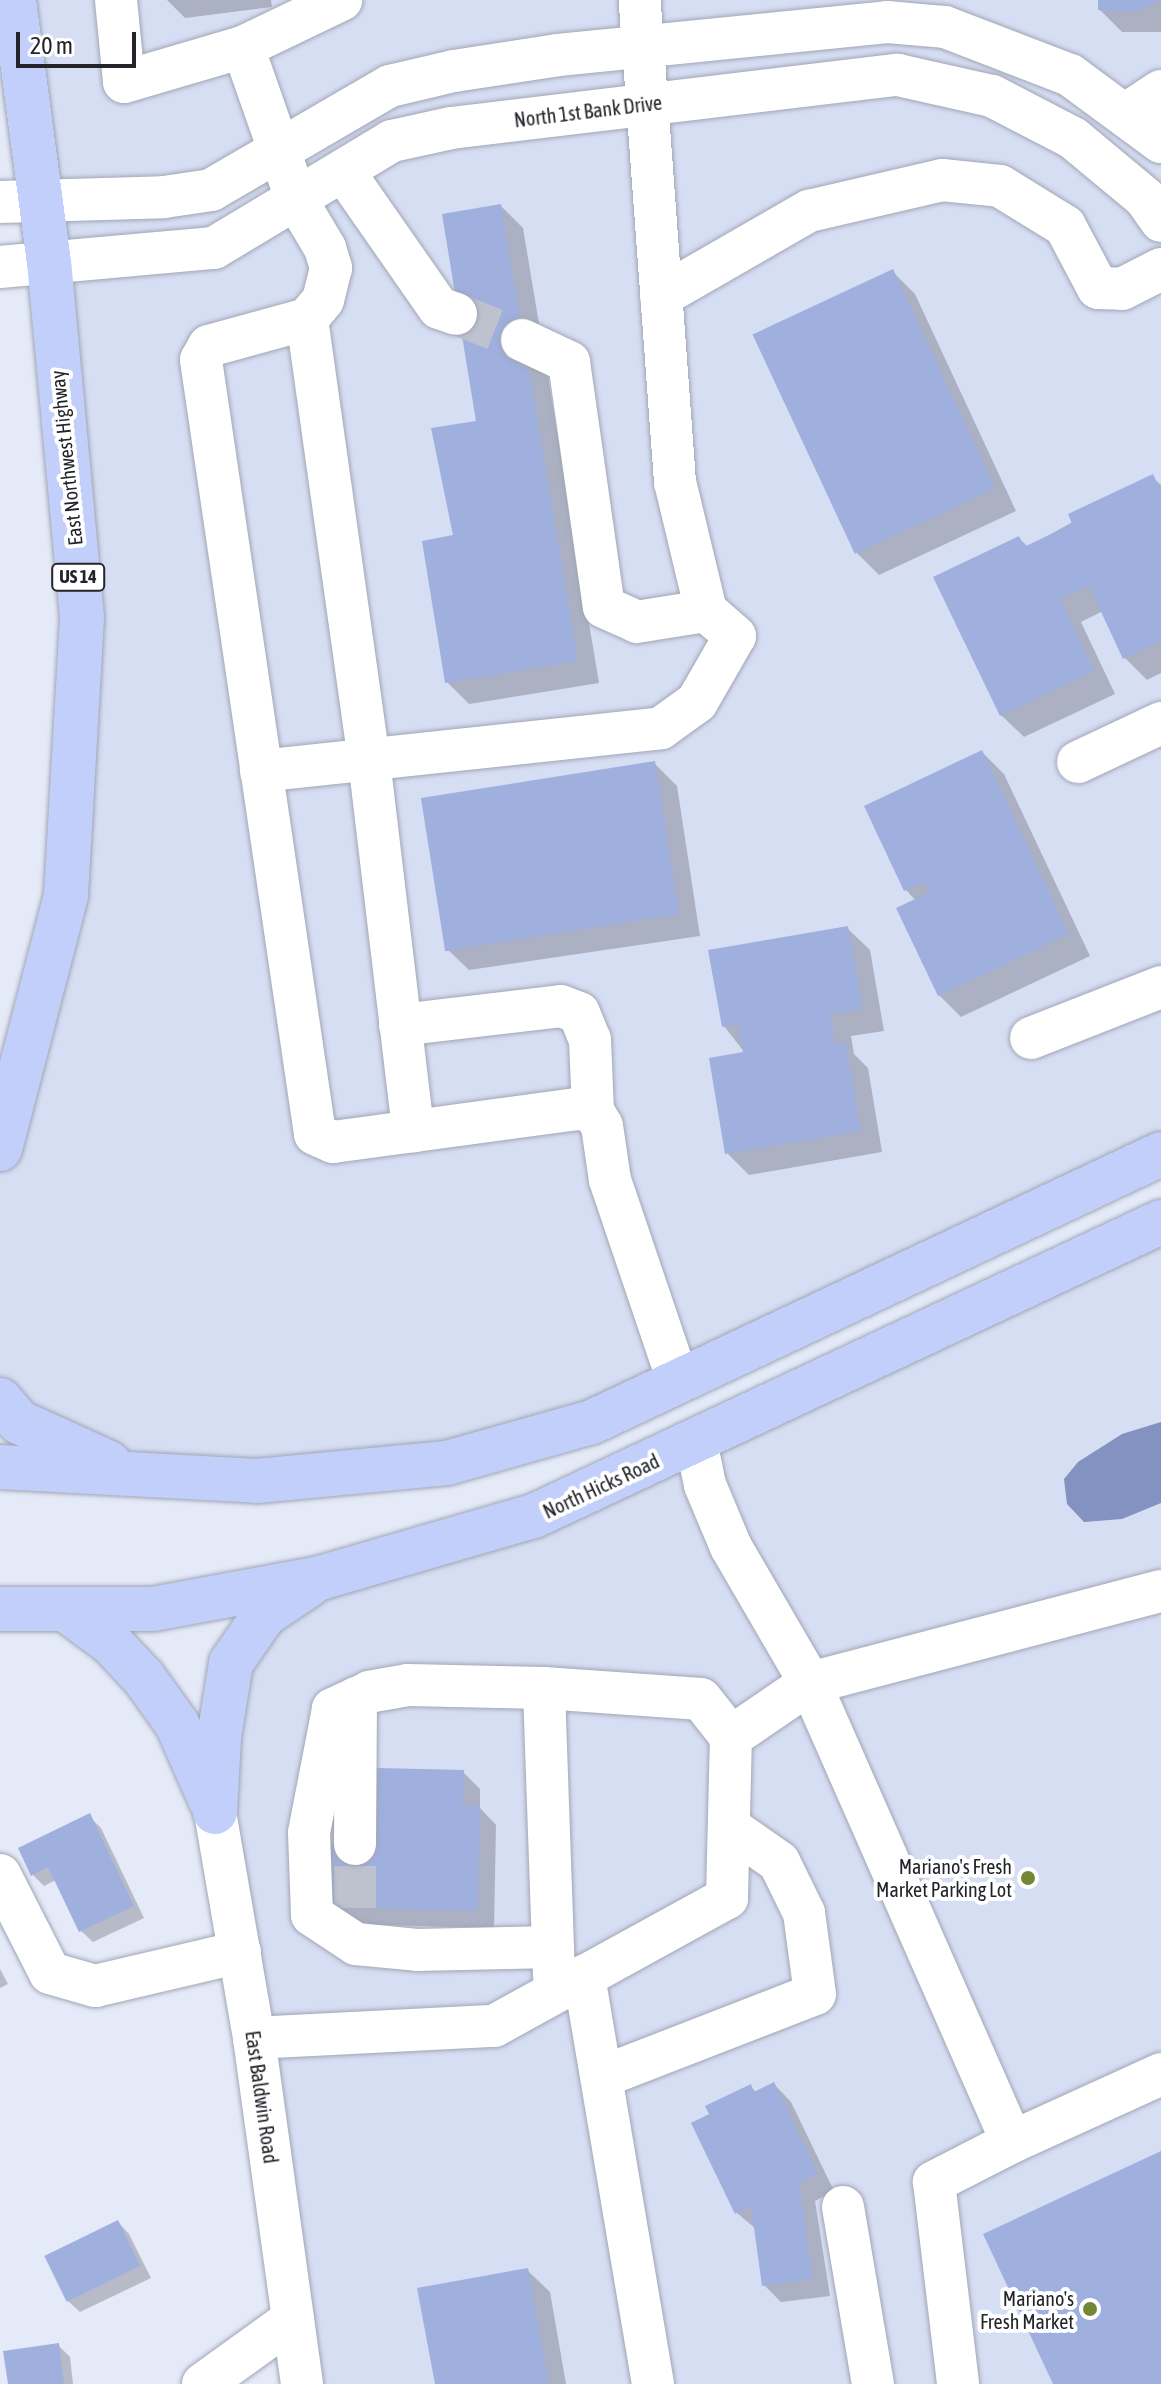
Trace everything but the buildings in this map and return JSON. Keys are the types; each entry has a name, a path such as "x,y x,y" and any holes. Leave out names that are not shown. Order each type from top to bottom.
{"main road":[{"name":"East Northwest Highway","path":"0,1149 66,895 82,617 49,263 20,200 14,0"},
{"path":"0,1467 257,1481 447,1463 592,1422 1161,1154"},
{"name":"North Hicks Road","path":"1,1608 153,1609 320,1578 534,1516 1161,1222"},
{"path":"696,1441 702,1410 735,1375 795,1326"},
{"path":"0,1400 19,1422 145,1477"},
{"path":"215,1812 219,1737 231,1663 264,1615 320,1578"},
{"path":"65,1609 111,1643 144,1678 177,1724 215,1812"}],"street":[{"path":"116,0 124,82 243,47 341,0"},
{"path":"261,771 661,728 697,702 720,623 675,482 640,0"},
{"path":"20,200 164,197 211,190 279,154 390,86 469,69 644,46 858,12 945,27 1004,46 1070,75 1161,142"},
{"path":"243,47 297,201 325,248 331,268 323,300 307,319 209,346 201,360 315,1134 333,1142 578,1109 593,1111"},
{"name":"North 1st Bank Drive","path":"0,267 214,248 297,201 392,141 451,128 898,75 992,96 1073,138 1145,198 1161,221"},
{"path":"1126,114 1161,91"},
{"path":"344,172 439,308 456,314"},
{"path":"661,296 809,211 942,180 1000,186 1065,226 1098,288 1122,289 1161,269"},
{"path":"307,319 369,760 413,1131"},
{"path":"522,340 569,362 604,607 637,622 720,623"},
{"path":"1078,762 1161,723"},
{"path":"1031,1038 1161,987"},
{"path":"400,1025 561,1006 579,1013 590,1040 593,1111 602,1126 610,1180 678,1381"},
{"path":"696,1441 705,1485 731,1547 810,1683 1012,2142"},
{"path":"731,1737 810,1683 1161,1591"},
{"path":"254,2038 494,2026 727,1898 731,1737 701,1699 544,1688 408,1685 356,1698 333,1709 309,1833 312,1915 355,1926 417,1950 553,1947"},
{"path":"544,1688 553,1947 604,2076 653,2384"},
{"path":"355,1844 356,1698"},
{"name":"East Baldwin Road","path":"215,1812 254,2038 302,2384"},
{"path":"604,2076 815,1994 804,1913 779,1862 729,1827"},
{"path":"0,1875 50,1973 95,1986 240,1952"},
{"path":"958,2384 934,2182 1012,2142 1161,2074"},
{"path":"843,2207 873,2384"},
{"path":"203,2384 293,2319"}],"shaded area":[{"path":"14,0 1161,0 1161,1154 447,1463 145,1477 0,1400 0,1149 72,763"},
{"path":"1161,1222 1161,2384 302,2384 215,1812 264,1615 534,1516"}],"water":[{"path":"1161,1422 1161,1503 1122,1519 1084,1522 1067,1504 1064,1479 1078,1462 1122,1434"}],"tunnel":[{"path":"456,314 522,340"},
{"path":"355,1844 355,1908"}],"place":[{"name":"Mariano's Fresh Market Parking Lot","path":"1028,1878"},
{"name":"Mariano's Fresh Market","path":"1090,2309"}]}
